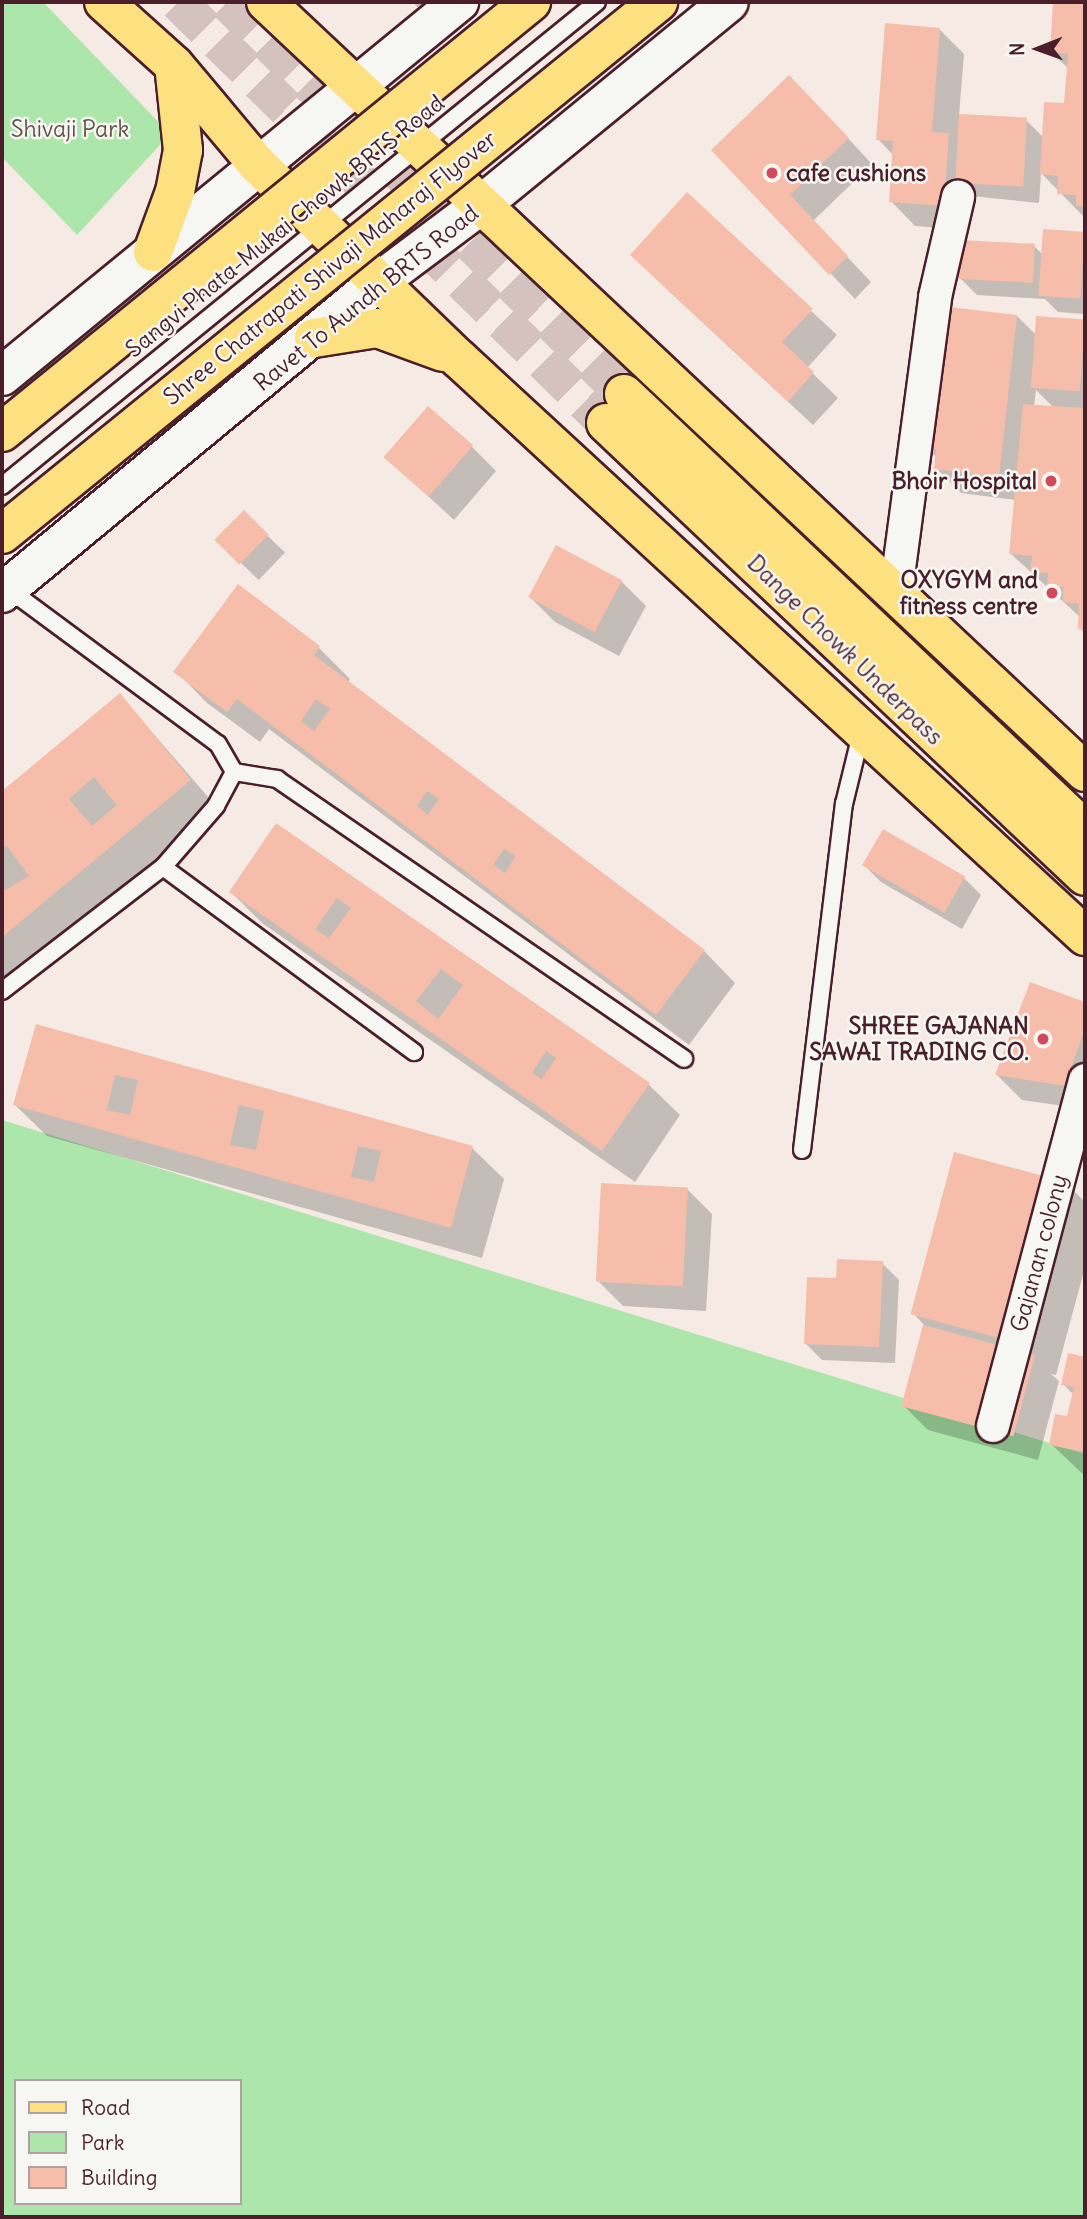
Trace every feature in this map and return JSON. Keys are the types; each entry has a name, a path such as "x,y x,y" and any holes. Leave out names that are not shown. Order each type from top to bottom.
{"main road":[{"path":"104,2 174,65 258,165 381,280 458,358 1085,936"},
{"path":"266,2 1084,769"},
{"path":"2,432 531,2"},
{"name":"Shree Chatrapati Shivaji Maharaj Flyover","path":"2,534 658,2"},
{"path":"153,253 175,192 183,150 174,65"},
{"path":"314,338 377,328 458,358"},
{"name":"Dange Chowk Underpass","path":"1085,831 615,409 1085,876"}],"street":[{"path":"2,376 459,2"},
{"name":"Ravet To Aundh BRTS Road","path":"4,591 314,338 381,280 481,205 729,2"},
{"path":"896,591 935,297 958,197"},
{"name":"Gajanan colony","path":"993,1426 1085,1080"}],"lane":[{"name":"Sangvi Phata-Mukai Chowk BRTS Road","path":"2,485 597,2"},
{"path":"4,591 218,744 234,772"},
{"path":"802,1150 844,804 862,729"},
{"path":"2,991 163,867 216,806 234,772"},
{"path":"234,772 277,779 684,1059"},
{"path":"163,867 414,1052"}],"green space":[{"name":"Shivaji Park","path":"2,2 43,2 170,134 77,235 2,157"},
{"path":"2,1120 1085,1454 1085,2217 2,2217"}],"building":[{"path":"1053,2 1085,2 1085,206 1076,206 1076,195 1057,194 1058,176 1040,174 1044,102 1064,103 1068,54 1050,52"},
{"path":"885,23 940,28 932,132 949,133 944,206 889,202 893,141 876,140"},
{"name":"cafe cushions","path":"789,75 849,138 790,195 848,256 829,275 711,150"},
{"path":"959,114 1027,118 1023,186 955,183"},
{"path":"687,192 813,309 782,342 814,372 788,402 630,255"},
{"path":"1043,229 1085,232 1080,299 1038,296"},
{"path":"961,240 1035,244 1033,283 959,279"},
{"path":"941,306 1017,315 999,477 934,469 936,449 925,448"},
{"path":"1036,316 1085,319 1080,391 1031,388"},
{"name":"Bhoir Hospital","path":"1023,404 1085,408 1085,629 1078,629 1079,604 1063,602 1063,587 1047,586 1048,573 1030,572 1032,556 1009,554"},
{"path":"428,406 473,445 429,497 383,457"},
{"path":"244,510 269,535 239,564 214,540"},
{"path":"556,545 622,580 595,632 528,597"},
{"path":"238,584 320,646 314,655 705,950 656,1015 237,699 227,712 173,672","holes":["316,699 330,709 314,731 301,721","427,791 439,799 428,815 417,806","504,849 516,856 505,873 493,865"]},
{"path":"120,693 191,780 2,937 2,892 29,876 6,845 2,848 2,791","holes":["94,777 117,805 92,826 69,799"]},
{"path":"276,823 650,1083 602,1151 229,892","holes":["337,898 351,908 329,938 315,929","441,969 463,985 438,1019 416,1001","546,1051 556,1058 542,1079 532,1073"]},
{"path":"883,829 965,876 944,913 862,865"},
{"path":"1030,982 1085,1002 1085,1028 1065,1086 995,1075"},
{"path":"36,1024 473,1146 451,1228 13,1105","holes":["115,1075 138,1080 130,1115 107,1110","239,1105 264,1111 256,1150 230,1145","358,1146 381,1151 374,1182 351,1177"]},
{"path":"954,1152 1068,1183 1024,1345 911,1314"},
{"path":"601,1183 688,1188 683,1286 596,1282"},
{"path":"837,1259 883,1261 879,1347 804,1344 807,1277 836,1278"},
{"path":"923,1325 1035,1355 1013,1436 901,1406"},
{"path":"1068,1353 1085,1357 1085,1452 1049,1445 1055,1414 1067,1416 1074,1387 1061,1385"}],"tunnel":[{"path":"178,2 606,423"},
{"path":"227,2 624,394"}],"place":[{"name":"cafe cushions","path":"772,173"},
{"name":"Bhoir Hospital","path":"1051,481"},
{"name":"OXYGYM and fitness centre","path":"1052,593"},
{"name":"SHREE GAJANAN SAWAI TRADING CO.","path":"1043,1039"}]}
